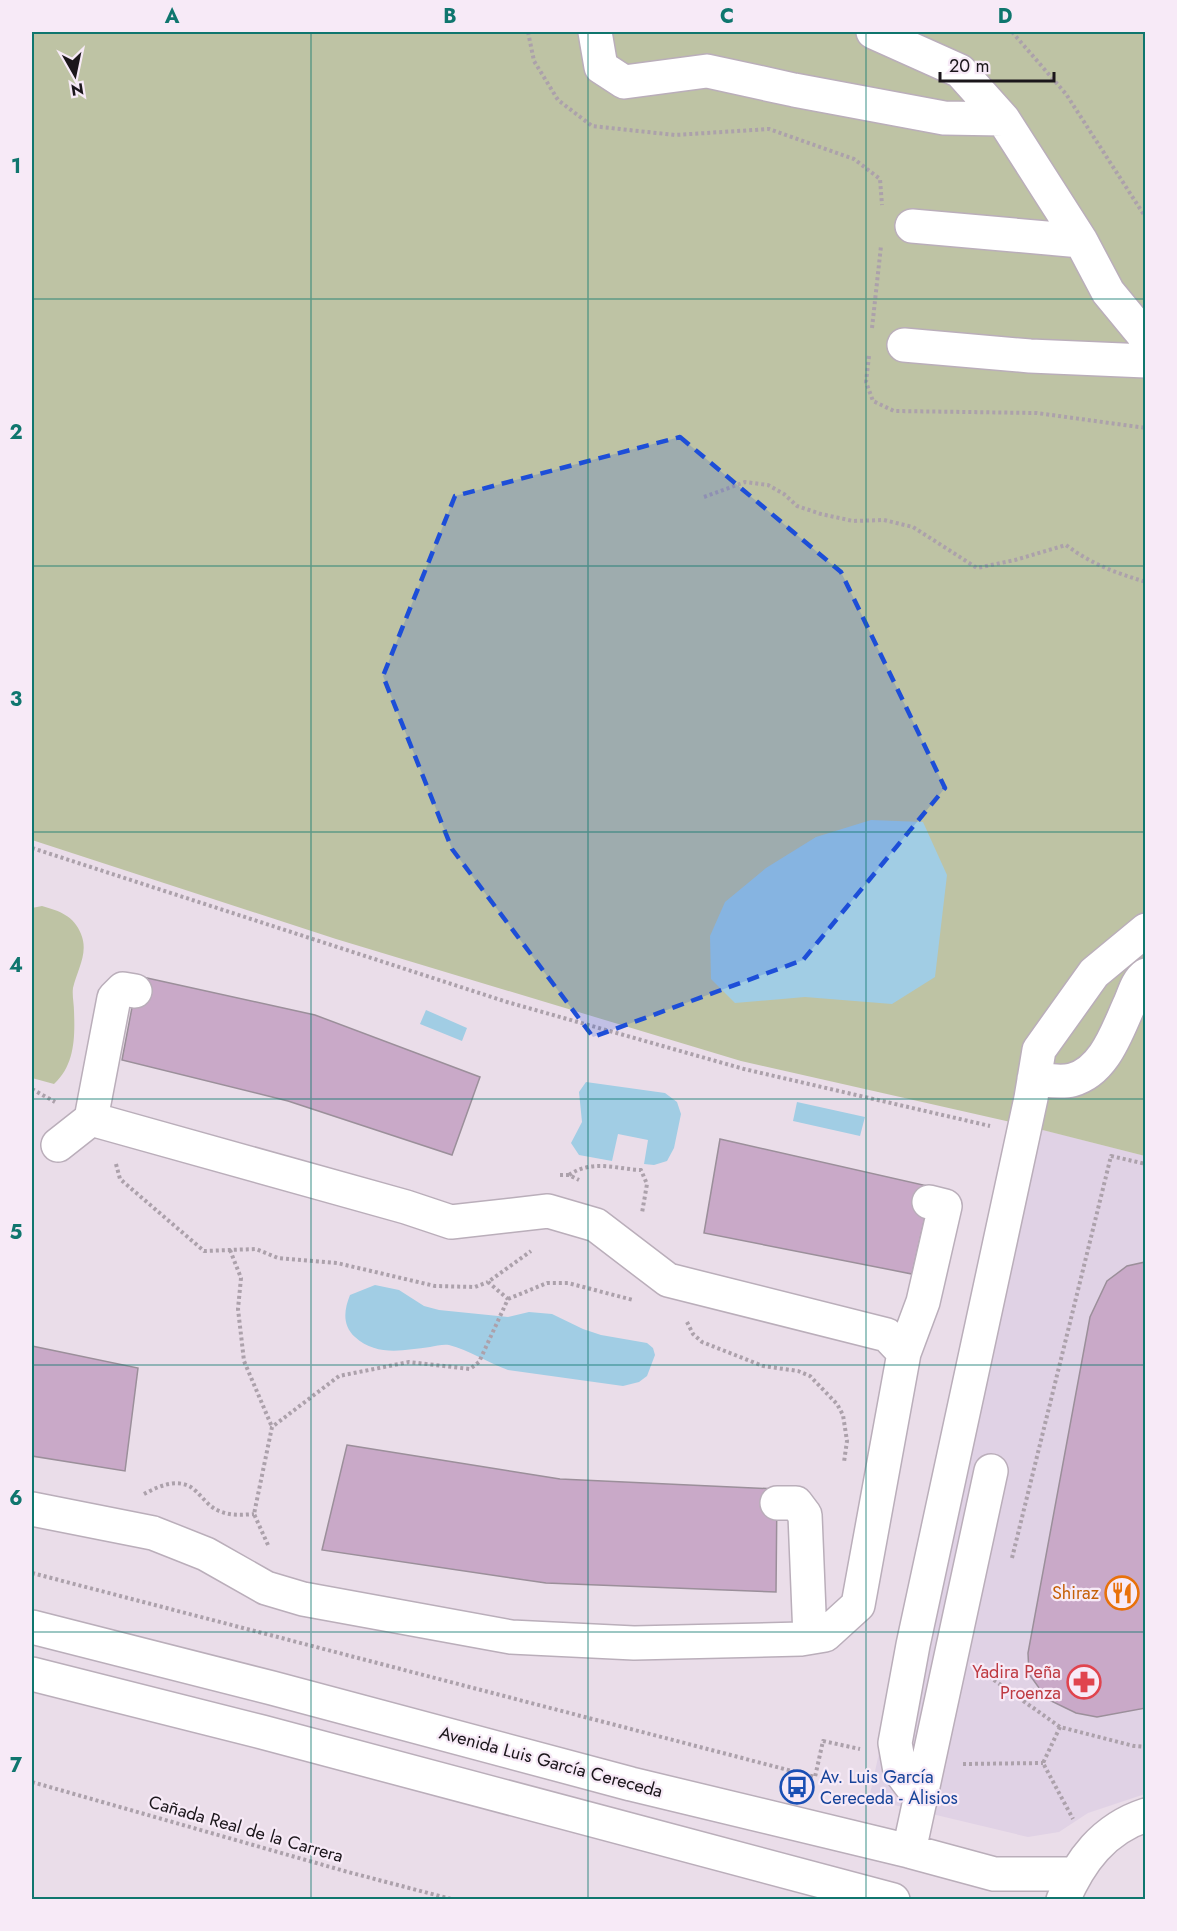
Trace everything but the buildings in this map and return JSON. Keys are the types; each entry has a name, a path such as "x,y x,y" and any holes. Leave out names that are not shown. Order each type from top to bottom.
{"street":[{"path":"595,32 601,67 624,82 707,71 944,118 1003,119"},
{"path":"873,32 960,71 1003,119 1081,241 1108,292 1146,338"},
{"path":"892,226 1081,241"},
{"path":"904,345 1030,356 1146,361"},
{"path":"921,1799 900,1771 895,1743 918,1622 1039,1050 1094,973 1146,930"},
{"path":"1034,1079 1071,1080 1089,1072 1110,1047 1137,988 1146,975"},
{"path":"105,1123 114,998 123,989 135,991"},
{"path":"58,1145 105,1123 406,1207 451,1222 548,1211 596,1224 668,1280 887,1335 904,1353"},
{"path":"32,1509 153,1533 206,1554 266,1588 303,1599 511,1637 634,1642 825,1635 858,1605 904,1353 923,1302 945,1206 929,1202"},
{"path":"909,1851 992,1471"},
{"path":"777,1503 796,1503 805,1515 810,1637"},
{"name":"Avenida Luis García Cereceda","path":"32,1627 261,1685 631,1784 909,1851 994,1874 1076,1875"},
{"path":"32,1674 262,1732 893,1899"},
{"path":"1076,1875 1112,1832 1146,1815"}],"path":[{"path":"528,32 534,61 558,100 592,126 675,135 769,129 854,159 880,179 892,226 871,338"},
{"path":"1012,32 1066,94 1146,218"},
{"path":"870,349 866,382 873,401 894,411 1037,413 1146,428"},
{"path":"704,497 745,482 768,485 784,494 797,507 853,521 884,520 913,527 977,568 1066,546 1083,558 1106,569 1146,582"},
{"path":"32,848 507,1002 744,1069 997,1128"},
{"path":"105,1123 120,1179 204,1251 256,1249 278,1258 337,1263 435,1286 475,1287 488,1282 546,1240 561,1215"},
{"path":"1010,1569 1112,1156 1146,1164"},
{"path":"569,1175 580,1167 616,1166 641,1170 647,1184 642,1213"},
{"path":"230,1250 241,1278 238,1309 244,1361 272,1427 254,1514 272,1555"},
{"path":"488,1282 508,1299"},
{"path":"272,1427 339,1376 409,1362 470,1369 479,1362 508,1299 547,1283 568,1284 641,1303"},
{"path":"691,1286 685,1309 686,1321 693,1334 702,1342 763,1366 798,1371 810,1376 837,1404 843,1415 847,1441 843,1473"},
{"path":"677,1318 686,1321"},
{"path":"32,1573 815,1777 823,1741 868,1751"},
{"path":"984,1672 1060,1727 1146,1747"},
{"path":"1060,1727 1043,1763 1076,1875"},
{"path":"928,1764 1043,1763"},
{"name":"Cañada Real de la Carrera","path":"32,1782 348,1872 455,1899"}],"highlighted area":[{"path":"680,437 841,572 945,788 803,960 593,1037 452,849 383,676 455,496"}],"shaded area":[{"path":"1016,1123 1145,1156 1145,1794 1088,1813 1059,1832 1028,1837 869,1799"}],"green space":[{"path":"32,32 1145,32 1145,1156 1015,1123 741,1061 336,939 32,840"},
{"path":"42,906 60,912 74,923 81,934 84,948 73,988 72,1050 66,1068 54,1084 32,1078 32,908"}],"water":[{"path":"871,820 923,822 947,875 935,977 892,1004 805,997 735,1003 711,979 710,936 725,902 766,868 816,837"},
{"path":"426,1010 467,1028 462,1041 420,1024"},
{"path":"586,1082 665,1093 677,1102 681,1114 674,1148 667,1161 654,1165 644,1164 648,1140 618,1134 612,1161 579,1155 571,1143 582,1122 579,1092"},
{"path":"797,1102 865,1117 860,1136 793,1121"},
{"path":"375,1285 399,1290 424,1306 439,1310 508,1317 529,1312 552,1314 601,1335 647,1343 653,1348 655,1355 647,1376 639,1382 623,1386 508,1370 449,1345 382,1350 363,1343 355,1337 345,1317 350,1295"}],"place":[{"name":"Shiraz","path":"1122,1593"},
{"name":"Yadira Peña Proenza","path":"1084,1682"},
{"name":"Av. Luis García Cereceda - Alisios","path":"797,1787"}]}
